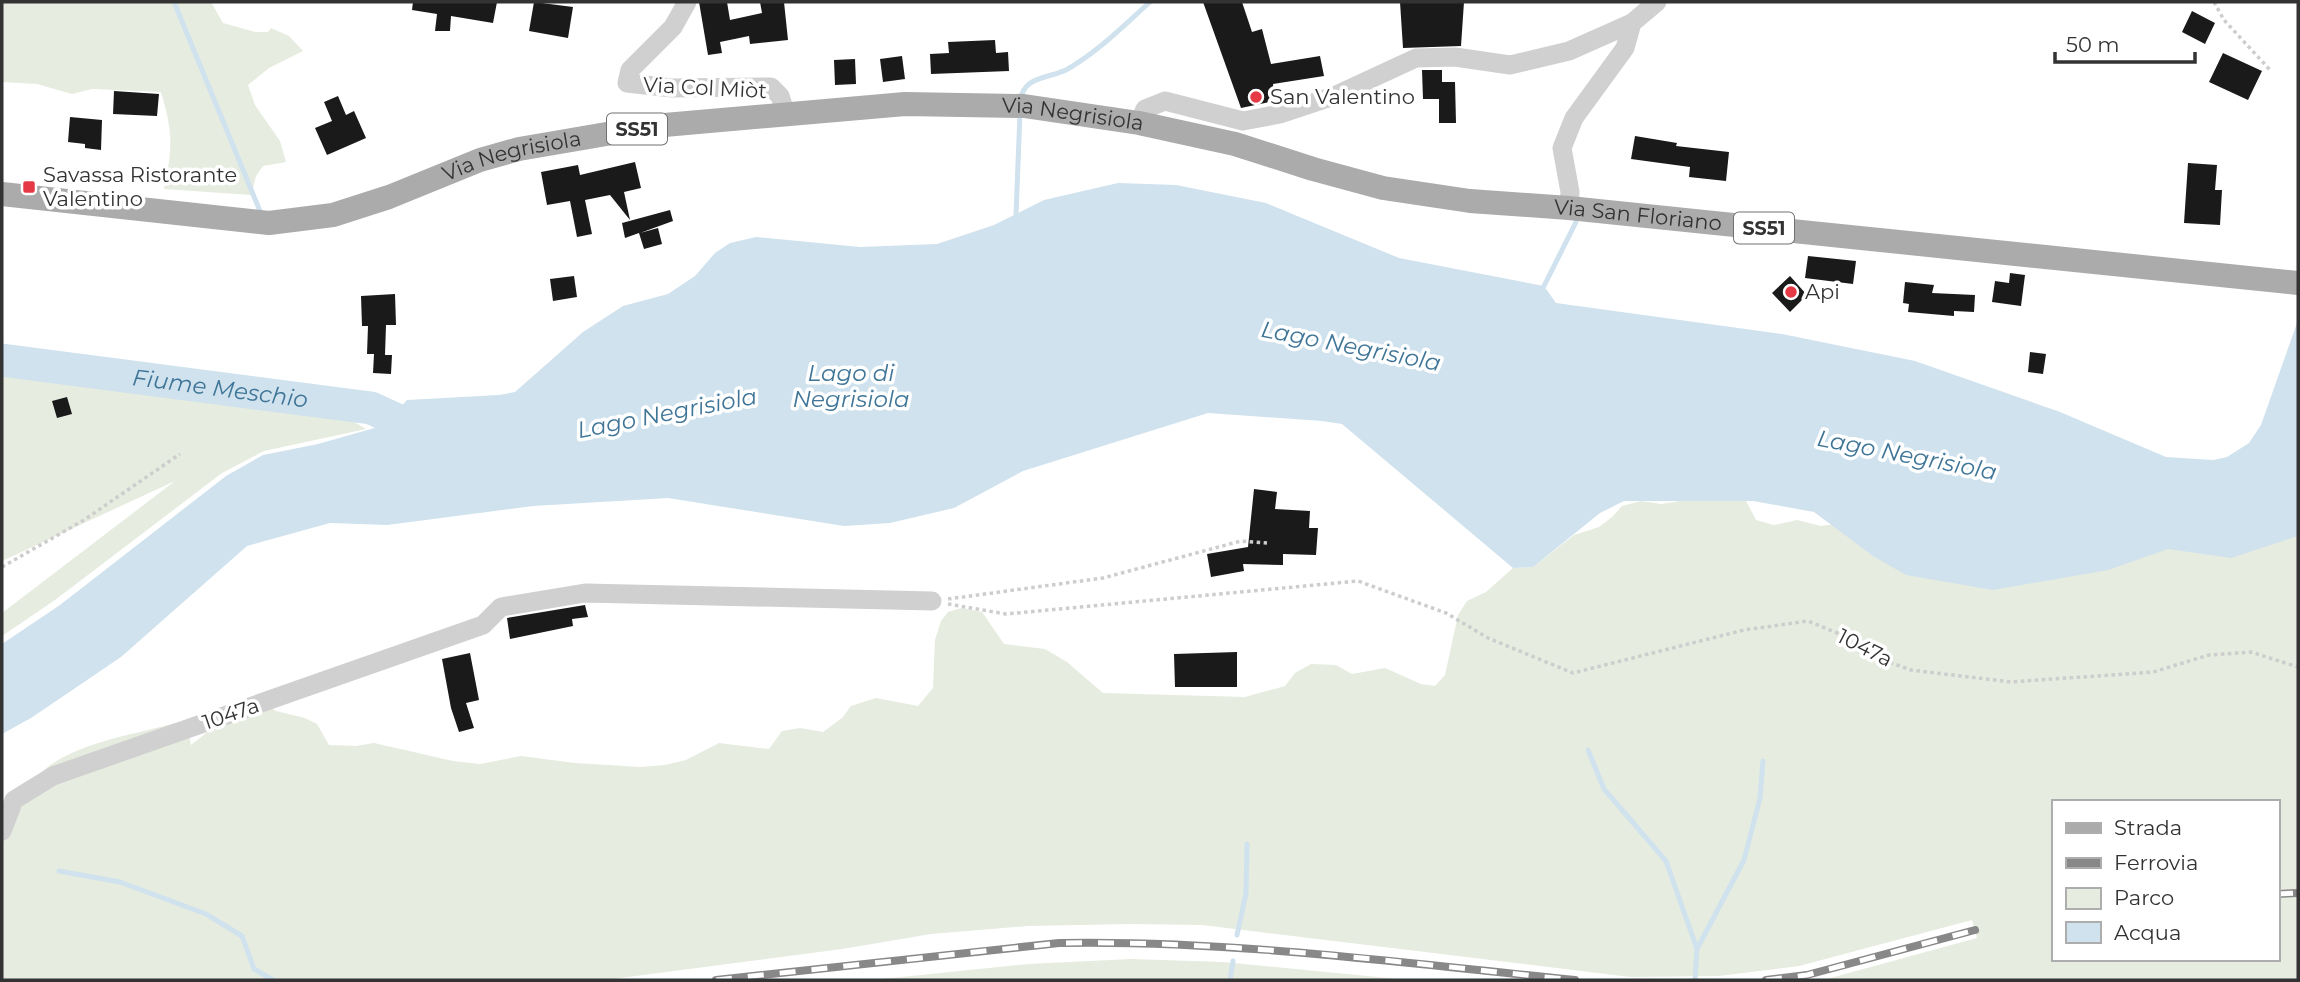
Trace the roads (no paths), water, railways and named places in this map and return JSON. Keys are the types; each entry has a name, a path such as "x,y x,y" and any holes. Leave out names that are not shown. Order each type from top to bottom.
{"main road":[{"name":"Via Negrisiola","path":"2,194 269,223 300,221 333,215 378,201 480,160 519,149 653,126 905,104 1020,106 1139,123 1235,144"},
{"name":"Via San Floriano","path":"1235,144 1383,188 1470,201 1569,208 2298,283"}],"street":[{"name":"Via Col Miòt","path":"688,2 673,27 630,70 627,83 672,88 771,87 780,96 786,114"},
{"path":"1139,123 1145,109 1165,101 1243,121 1280,114 1334,96 1416,58 1454,57 1510,65 1569,51 1632,23 1657,2"},
{"path":"1569,208 1570,192 1562,148 1574,118 1625,48 1632,23"},
{"name":"1047a","path":"2,831 13,800 53,776 483,625 501,607 584,593 932,601"}],"water":[{"name":"Lago di Negrisiola","path":"1118,183 1176,185 1266,203 1399,258 1544,286 1556,303 1782,334 1915,361 2060,412 2166,457 2213,460 2227,457 2249,443 2261,425 2298,320 2298,536 2231,558 2168,549 2108,570 1993,590 1906,575 1873,556 1814,512 1753,501 1624,501 1600,513 1533,567 1513,568 1342,424 1208,413 1023,471 954,508 890,523 844,526 668,498 533,506 387,525 330,523 247,546 121,657 31,718 2,734 2,644 60,605 226,476 263,455 318,444 385,425 407,400 515,392 583,332 623,306 668,294 695,276 715,253 730,243 756,237 860,247 937,244 994,225 1044,200"}],"waterway":[{"path":"174,2 262,216"},
{"path":"1021,100 1023,92 1031,83 1078,63 1150,2"},
{"path":"1016,214 1020,113"},
{"path":"1544,286 1576,222"},
{"name":"Fiume Meschio","path":"2,360 371,408 395,419 403,460"},
{"path":"1588,750 1604,789 1666,861 1697,949"},
{"path":"1695,980 1697,949 1744,860 1760,798 1763,761"},
{"path":"1237,935 1246,893 1247,844"},
{"path":"59,871 120,882 206,914 242,936 254,969 273,980"},
{"path":"1230,980 1233,961"}],"railway":[{"path":"2279,894 2298,893"},
{"path":"1766,980 1807,975 1975,930"},
{"path":"716,980 1059,943 1253,949 1575,980"}],"place":[{"name":"San Valentino","path":"1256,97"},
{"name":"Savassa Ristorante Valentino","path":"29,187"},
{"name":"Api","path":"1791,292"}],"water label":[{"name":"Lago Negrisiola","path":"1351,346"},
{"name":"Lago Negrisiola","path":"667,413"},
{"name":"Lago Negrisiola","path":"1907,455"}]}
